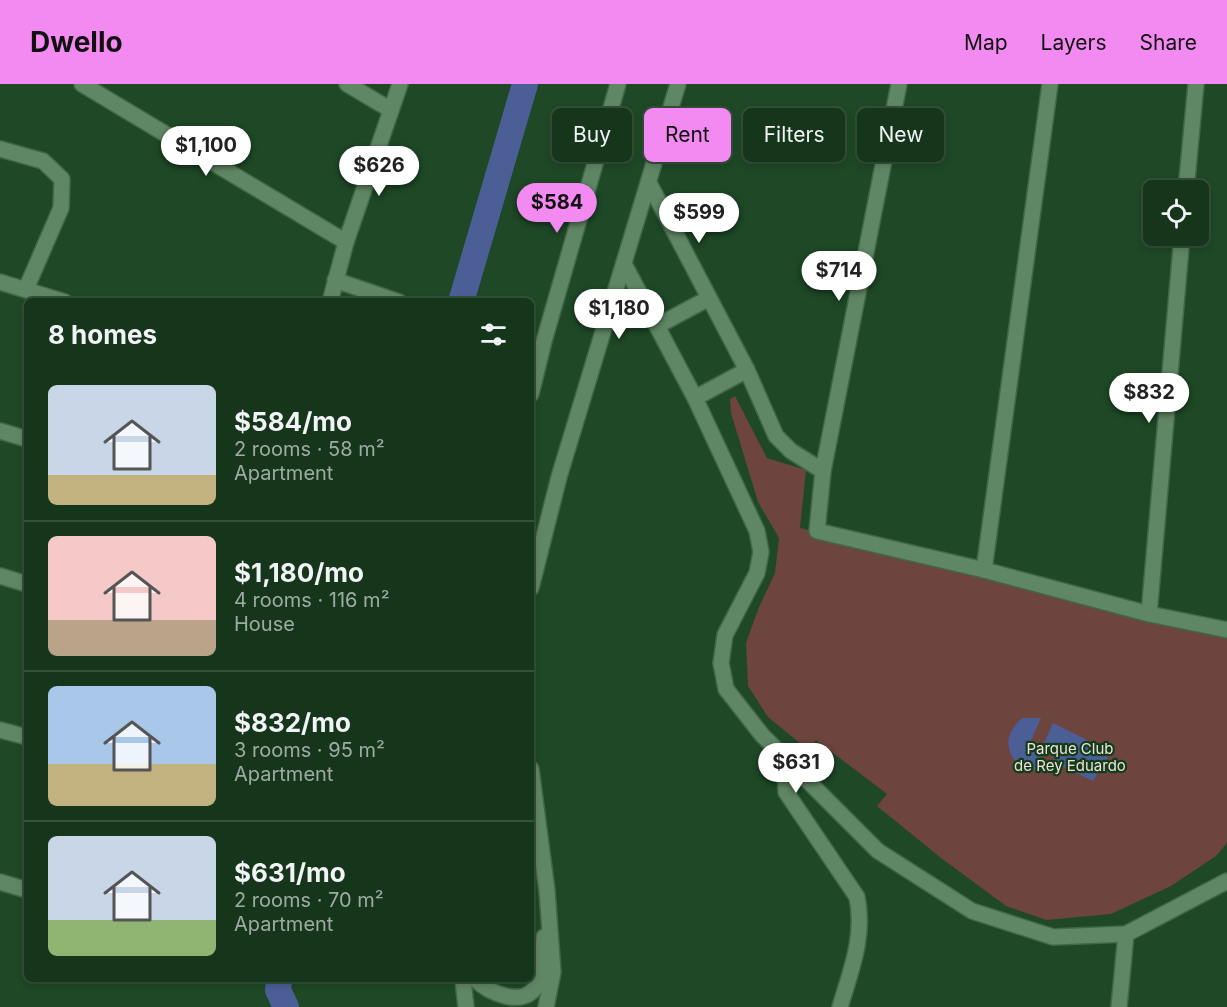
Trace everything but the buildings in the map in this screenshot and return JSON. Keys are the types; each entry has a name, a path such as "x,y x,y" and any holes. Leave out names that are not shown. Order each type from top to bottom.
{"street":[{"path":"82,84 346,242"},
{"path":"347,84 391,110"},
{"path":"331,298 346,242 400,84"},
{"path":"534,368 537,339 618,84"},
{"path":"534,576 559,477 678,84"},
{"path":"899,84 823,471 817,531 984,570 1149,614 1227,630"},
{"path":"984,570 1050,84"},
{"path":"1187,180 1196,84"},
{"path":"0,149 43,161 62,179 61,208 26,289"},
{"path":"649,183 747,370 776,436 791,452 823,471"},
{"path":"1149,614 1181,246"},
{"path":"624,264 695,398 757,531 761,552 757,573 725,635 721,663 726,689 762,735 792,766 878,851 972,911 1053,937 1126,934 1227,881"},
{"path":"335,280 387,298"},
{"path":"0,282 53,298"},
{"path":"657,326 709,298"},
{"path":"695,398 747,370"},
{"path":"0,431 24,438"},
{"path":"0,576 24,583"},
{"path":"0,730 24,737"},
{"path":"792,766 785,774 786,792 857,897 859,907 859,944 840,1007"},
{"path":"535,815 547,891 553,972 546,1007"},
{"path":"0,882 24,889"},
{"path":"478,982 497,997 512,1001 527,998 534,990 543,943 547,891"},
{"path":"1119,1007 1126,934"},
{"path":"463,982 466,1007"}],"green space":[{"name":"Parque Club de Rey Eduardo","path":"735,396 767,458 806,470 800,528 1227,633 1227,843 1216,856 1171,886 1111,914 1046,920 1006,906 941,858 877,806 887,794 816,740 807,749 768,717 748,686 746,643 775,573 779,538 758,502 731,413 730,399"}],"water":[{"path":"1022,718 1041,718 1030,743 1047,767 1025,772 1010,752 1008,745 1011,732"},
{"path":"1053,723 1111,752 1093,781 1059,765 1044,743"}],"waterway":[{"path":"462,298 525,84"},
{"path":"279,982 278,990 286,1007"}]}
